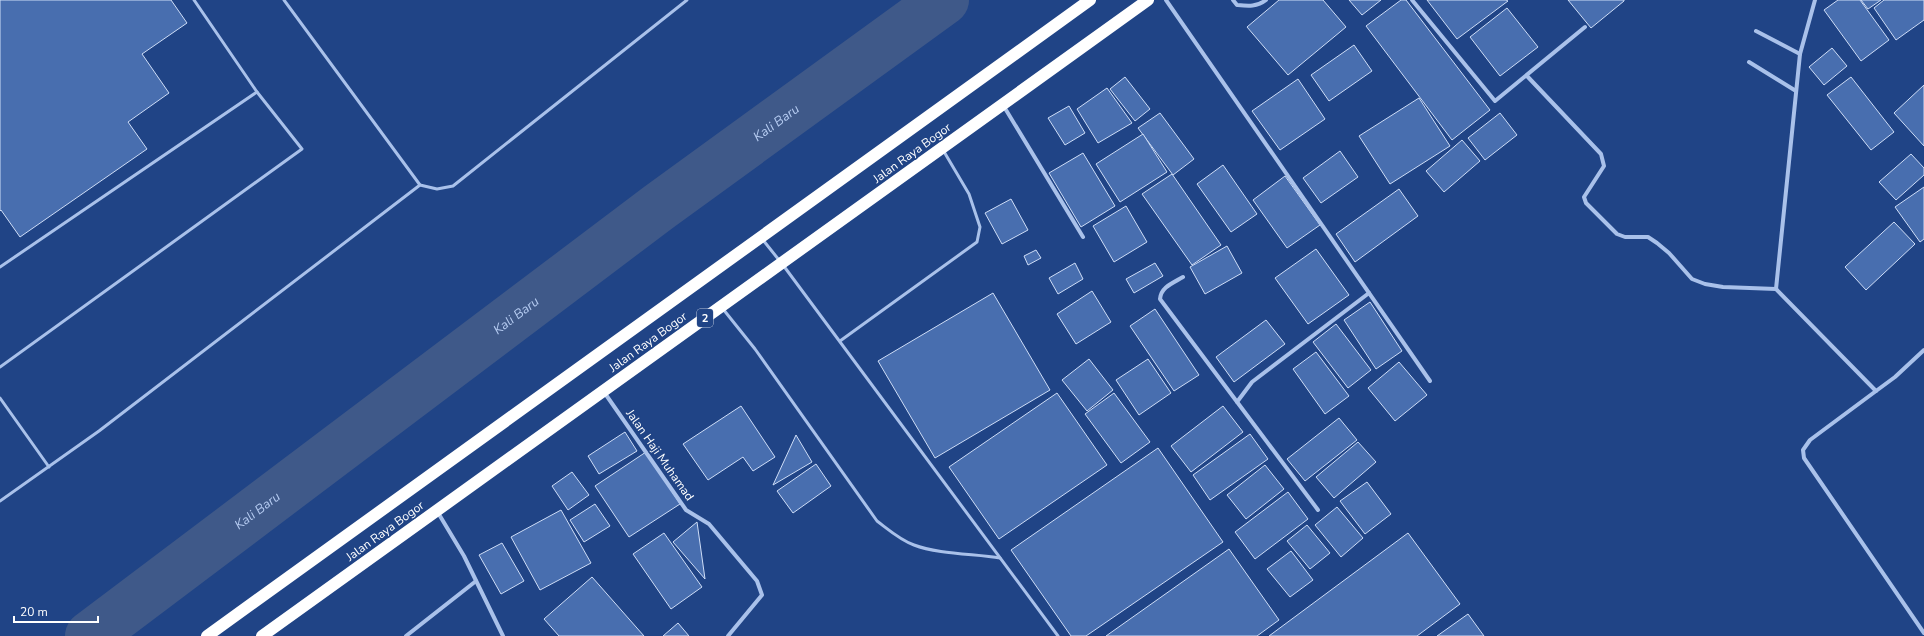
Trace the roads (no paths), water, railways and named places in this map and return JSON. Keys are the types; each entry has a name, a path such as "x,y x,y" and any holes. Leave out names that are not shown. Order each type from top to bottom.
{"highway":[{"name":"Jalan Raya Bogor","path":"207,636 760,236 1090,0"},
{"name":"Jalan Raya Bogor","path":"262,636 1148,0"}],"street":[{"path":"1166,0 1430,381"},
{"path":"1233,0 1237,4 1249,6 1262,4 1266,0"},
{"path":"1412,0 1495,101 1585,27"},
{"path":"1776,289 1800,54 1815,0"},
{"path":"1756,31 1800,54"},
{"path":"1749,62 1796,91"},
{"path":"1527,76 1601,154 1604,166 1584,196 1586,203 1617,234 1625,237 1648,237 1669,253 1692,279 1705,284 1723,287 1776,289 1876,391"},
{"path":"1003,105 1083,237"},
{"path":"1182,277 1166,287 1160,293 1160,299 1318,510"},
{"path":"1237,402 1252,382 1369,293"},
{"path":"1924,350 1895,377 1810,440 1804,450 1804,458 1924,633"},
{"name":"Jalan Haji Muhamad","path":"604,391 686,510 709,524 757,581 762,595 728,636"},
{"path":"437,511 464,556 503,636"},
{"path":"406,636 476,581"}],"lane":[{"path":"0,367 302,149 257,92 194,0"},
{"path":"284,0 420,185 437,189 453,186 687,0"},
{"path":"0,267 257,92"},
{"path":"840,341 977,242 980,227 969,194 942,148"},
{"path":"0,502 99,431 420,185"},
{"path":"760,236 840,341 1058,636"},
{"path":"721,307 760,356 878,521 899,538 914,545 931,549 1000,558"},
{"path":"0,398 49,467"}],"waterway":[{"name":"Kali Baru","path":"90,636 659,207 944,0"}]}
